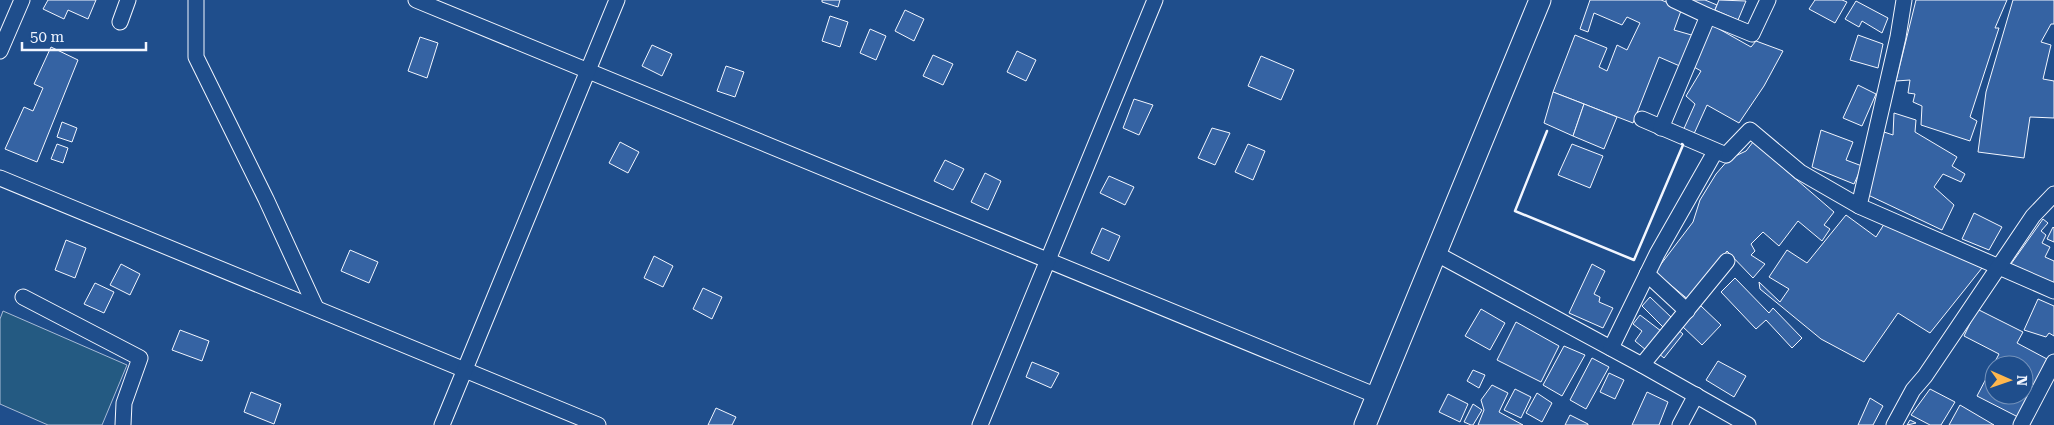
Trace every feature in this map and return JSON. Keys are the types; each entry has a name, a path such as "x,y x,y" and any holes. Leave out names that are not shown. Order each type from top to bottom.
{"street":[{"path":"0,51 22,0"},
{"path":"120,22 128,0"},
{"path":"196,0 196,57 266,199 316,308"},
{"path":"416,0 1376,396"},
{"path":"442,425 617,0"},
{"path":"980,425 1155,0"},
{"path":"1365,425 1540,0"},
{"path":"1674,0 1752,34 1768,0"},
{"path":"1859,206 1898,37 1904,0"},
{"path":"1661,128 1708,16"},
{"path":"1642,119 1715,152 1726,155 1750,130 1800,172 1859,206 2054,291"},
{"path":"1612,348 1647,274 1715,152"},
{"path":"0,178 598,425"},
{"path":"1894,425 1912,390 1925,376 2033,216 2054,194"},
{"path":"1435,253 1642,364 1748,425"},
{"path":"1642,364 1727,261"},
{"path":"1647,274 1687,311"},
{"path":"23,297 140,358 124,403 124,425"},
{"path":"2021,425 2054,362"},
{"path":"1680,425 1696,396"}],"shaded area":[{"path":"3,311 127,365 102,425 48,425 0,404 0,319"}],"building":[{"path":"48,0 96,0 88,19 68,10 64,19 43,9"},
{"path":"822,0 840,0 838,7 822,2"},
{"path":"1590,0 1661,0 1682,8 1674,30 1695,36 1682,67 1659,57 1633,123 1553,92 1575,35 1607,48 1599,67 1607,71 1617,45 1627,50 1640,23 1627,17 1622,25 1594,13 1588,32 1580,29"},
{"path":"1689,0 1705,0 1717,5 1712,16"},
{"path":"1719,0 1746,1 1738,20 1715,10"},
{"path":"1815,0 1842,0 1847,2 1835,23 1809,9"},
{"path":"1916,0 2007,0 1995,28 1999,28 1970,117 1977,121 1970,141 1921,125 1922,106 1913,102 1915,94 1908,93 1910,80 1896,81"},
{"path":"2013,0 2054,0 2054,24 2051,24 2041,42 2051,45 2043,79 2054,81 2054,118 2030,117 2024,158 1978,152 1986,92"},
{"path":"1856,1 1888,18 1882,33 1862,21 1859,27 1845,19"},
{"path":"905,10 924,19 914,41 895,31"},
{"path":"830,16 848,22 840,47 822,41"},
{"path":"1712,25 1751,47 1756,41 1783,51 1764,86 1739,123 1707,105 1693,136 1682,133 1695,104 1686,96 1701,71 1694,67"},
{"path":"870,29 886,36 876,60 860,53"},
{"path":"1858,35 1883,44 1878,68 1850,60"},
{"path":"420,37 438,43 427,78 408,71"},
{"path":"652,45 672,54 662,76 642,66"},
{"path":"51,47 78,60 37,162 5,149 24,107 33,111 43,88 34,84"},
{"path":"1017,51 1036,60 1026,81 1007,72"},
{"path":"933,55 953,64 943,85 923,76"},
{"path":"1261,56 1294,70 1281,100 1248,86"},
{"path":"726,66 744,72 735,97 717,91"},
{"path":"1858,85 1876,94 1862,126 1843,118"},
{"path":"1553,92 1584,104 1573,136 1544,123"},
{"path":"1134,99 1153,105 1139,135 1123,128"},
{"path":"1584,104 1617,117 1604,149 1573,136"},
{"path":"1894,113 1916,120 1915,132 1957,157 1952,166 1965,174 1961,182 1943,174 1934,187 1954,205 1942,230 1868,195 1884,132 1893,135"},
{"path":"62,122 77,128 72,142 57,137"},
{"path":"1212,128 1230,133 1215,165 1198,158"},
{"path":"1821,130 1853,142 1846,160 1862,166 1854,184 1812,167"},
{"path":"620,142 639,152 628,173 609,163"},
{"path":"1753,142 1834,212 1824,225 1830,229 1822,241 1798,221 1779,246 1763,232 1751,244 1755,251 1751,255 1765,264 1753,278 1727,251 1690,301 1655,272 1693,222 1700,200 1716,174 1729,159 1746,151"},
{"path":"57,144 68,148 63,163 51,159"},
{"path":"1248,144 1265,151 1253,180 1235,172"},
{"path":"1572,144 1603,156 1590,188 1558,175"},
{"path":"945,160 964,169 953,190 934,181"},
{"path":"985,173 1001,181 988,210 971,202"},
{"path":"1109,176 1134,187 1125,205 1100,193"},
{"path":"1974,213 2002,227 1989,250 1962,239"},
{"path":"1846,215 1876,237 1886,221 1982,268 1930,333 1898,313 1864,362 1821,339 1760,289 1759,282 1780,302 1789,289 1769,277 1787,250 1807,263"},
{"path":"2043,219 2048,223 2041,231 2046,235 2042,243 2050,247 2045,257 2054,261 2054,284 2011,264"},
{"path":"1102,228 1120,236 1109,261 1091,253"},
{"path":"2054,228 2054,242 2047,239"},
{"path":"66,240 86,248 75,278 55,270"},
{"path":"350,250 378,262 369,283 341,271"},
{"path":"654,256 673,266 663,287 644,278"},
{"path":"121,264 140,274 130,295 110,285"},
{"path":"1592,264 1605,271 1594,294 1600,297 1599,302 1613,308 1603,328 1569,313"},
{"path":"1735,278 1769,313 1773,308 1802,338 1792,348 1766,320 1756,329 1721,292"},
{"path":"95,283 114,292 104,313 84,304"},
{"path":"703,288 722,297 712,319 693,309"},
{"path":"1650,297 1672,318 1664,328 1642,306"},
{"path":"2038,299 2054,306 2054,336 2049,333 2046,337 2024,330"},
{"path":"1701,306 1721,325 1702,345 1682,326"},
{"path":"1481,309 1505,323 1490,350 1465,336"},
{"path":"1977,309 2023,332 2017,343 2047,359 2034,385 2034,355 1999,354 1964,336"},
{"path":"1640,315 1661,331 1646,350 1635,341 1642,331 1633,324"},
{"path":"1516,322 1559,346 1541,382 1497,360"},
{"path":"1677,329 1683,334 1664,358 1658,353"},
{"path":"180,330 209,341 202,361 172,350"},
{"path":"1564,346 1585,355 1562,396 1543,385"},
{"path":"1592,358 1609,367 1586,409 1570,400"},
{"path":"1718,361 1746,376 1734,397 1706,380"},
{"path":"1032,362 1059,373 1051,388 1026,377"},
{"path":"1473,370 1485,375 1479,388 1467,381"},
{"path":"1609,373 1624,380 1615,399 1600,392"},
{"path":"1984,383 1984,400 1977,396"},
{"path":"1492,385 1508,393 1499,412 1523,425 1478,425 1484,410 1481,400"},
{"path":"1515,389 1531,397 1521,418 1504,410"},
{"path":"1930,389 1955,402 1941,425 1930,425 1911,415"},
{"path":"251,392 281,404 274,424 244,412"},
{"path":"1647,392 1668,402 1659,425 1632,425"},
{"path":"1537,393 1552,403 1542,422 1526,413"},
{"path":"1448,394 1468,404 1460,422 1439,412"},
{"path":"1870,398 1883,406 1873,425 1858,425"},
{"path":"1473,404 1482,410 1473,425 1471,425 1464,422"},
{"path":"1960,405 1994,425 1949,425"},
{"path":"1995,405 2024,405 2018,417"},
{"path":"716,408 736,417 732,425 708,425"},
{"path":"1570,415 1588,424 1588,425 1565,425"},
{"path":"1910,420 1916,423 1907,425"}],"wall":[{"path":"1547,131 1515,211 1634,260 1682,144"}]}
